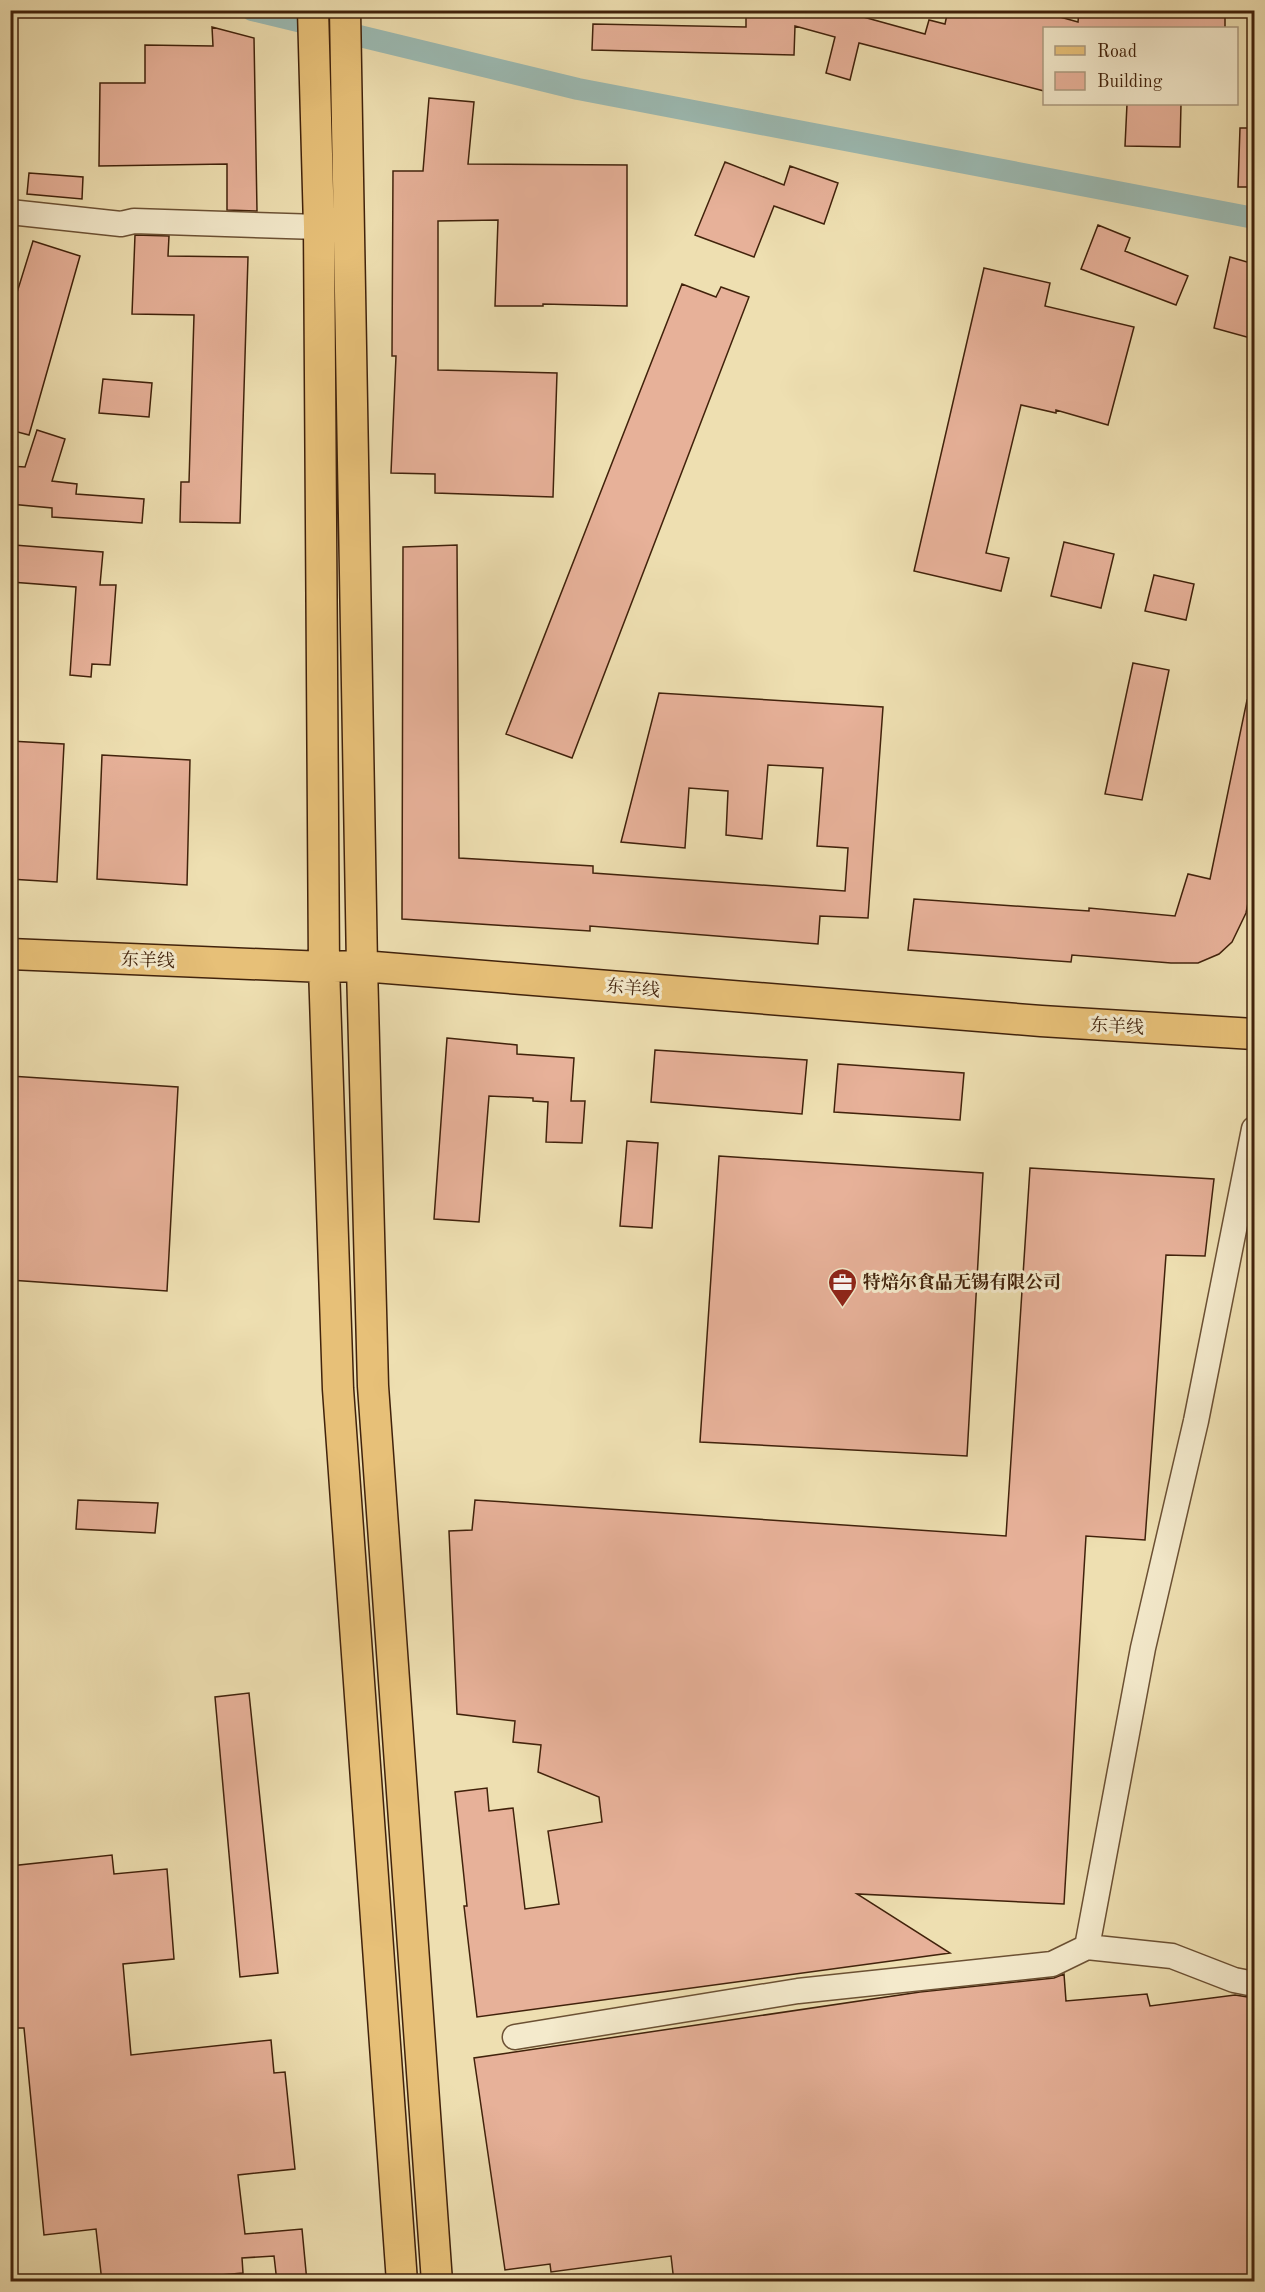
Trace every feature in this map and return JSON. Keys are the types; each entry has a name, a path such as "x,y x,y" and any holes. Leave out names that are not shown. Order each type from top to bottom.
{"main road":[{"path":"313,10 319,227 324,967 338,1389 402,2282"},
{"path":"345,11 362,966 373,1386 437,2282"},
{"name":"东羊线","path":"10,954 324,967 362,966 1029,1020 1254,1034"}],"street":[{"path":"10,212 121,224 134,221 319,227"},
{"path":"1087,1947 1143,1648 1196,1421 1254,1129"},
{"path":"515,2037 798,1991 1052,1964 1087,1947 1172,1956 1234,1980 1254,1984"}],"building":[{"path":"746,10 838,10 925,34 929,20 945,24 948,10 1035,10 1078,22 1079,10 1225,10 1225,27 1043,27 1043,91 859,43 850,80 826,73 835,37 795,26 794,55 592,50 593,24 746,27"},
{"path":"212,27 254,38 257,211 227,210 227,164 99,166 100,83 145,83 145,45 213,46"},
{"path":"429,98 474,102 468,164 627,165 627,306 543,304 543,306 495,306 498,220 438,221 438,370 557,373 553,497 435,493 435,474 391,473 396,356 392,356 393,171 423,171"},
{"path":"1127,105 1181,105 1180,147 1125,146"},
{"path":"1240,128 1254,128 1254,187 1238,187"},
{"path":"725,162 784,185 790,166 838,183 824,224 774,206 754,257 695,235"},
{"path":"29,173 83,177 82,199 27,194"},
{"path":"1098,225 1130,238 1125,251 1188,276 1176,305 1081,269"},
{"path":"135,235 169,236 168,256 248,257 240,523 180,522 181,482 189,482 194,315 132,314"},
{"path":"33,241 80,256 29,435 10,430 10,315"},
{"path":"1230,257 1254,264 1254,339 1214,328"},
{"path":"984,268 1050,283 1045,306 1134,327 1108,425 1056,410 1056,413 1021,405 986,553 1009,558 1001,591 914,571"},
{"path":"682,284 716,297 721,287 749,297 572,758 506,734"},
{"path":"103,379 152,383 149,417 99,413"},
{"path":"37,430 65,439 52,481 77,484 76,494 144,499 142,523 52,517 52,508 10,504 10,466 25,467"},
{"path":"1064,542 1114,554 1101,608 1051,596"},
{"path":"14,545 103,552 100,585 116,585 110,665 92,664 91,677 70,675 76,587 11,582"},
{"path":"457,545 459,858 593,866 593,873 845,891 848,848 817,846 823,768 768,765 762,839 726,835 728,791 689,788 685,848 621,842 659,693 883,707 868,918 820,916 818,944 590,926 590,931 402,919 403,547"},
{"path":"1154,575 1194,584 1186,620 1145,611"},
{"path":"1133,663 1169,670 1142,800 1105,794"},
{"path":"1247,700 1254,701 1254,872 1246,913 1232,942 1219,954 1198,963 1072,955 1071,962 908,950 914,899 1089,911 1089,908 1175,916 1188,874 1210,879"},
{"path":"10,741 64,744 57,882 10,879"},
{"path":"102,755 190,760 187,885 97,879"},
{"path":"447,1038 517,1045 517,1054 574,1058 571,1101 585,1101 582,1143 546,1142 548,1102 533,1101 533,1098 489,1096 479,1222 434,1219"},
{"path":"655,1050 807,1060 802,1114 651,1102"},
{"path":"838,1064 964,1073 960,1120 834,1112"},
{"path":"10,1076 178,1087 167,1291 10,1280"},
{"path":"627,1141 658,1143 652,1228 620,1226"},
{"name":"特焙尔食品无锡有限公司","path":"719,1156 983,1173 967,1456 700,1442"},
{"path":"1030,1168 1214,1179 1205,1256 1166,1255 1145,1540 1086,1536 1064,1904 857,1894 950,1953 477,2017 464,1906 467,1906 455,1792 487,1788 489,1811 513,1808 525,1909 559,1904 548,1831 602,1822 599,1797 538,1772 541,1745 513,1742 515,1721 457,1714 449,1531 472,1530 475,1500 1006,1536"},
{"path":"78,1500 158,1503 155,1533 76,1529"},
{"path":"249,1693 278,1973 240,1977 215,1697"},
{"path":"112,1855 114,1874 167,1869 174,1959 123,1964 131,2055 271,2040 274,2073 285,2072 295,2169 238,2175 245,2234 302,2229 307,2282 277,2282 274,2256 242,2258 243,2273 140,2282 102,2282 96,2229 44,2235 24,2028 13,2028 10,2001 10,1866"},
{"path":"1064,1974 1066,2001 1147,1994 1150,2006 1235,1995 1254,1998 1254,2282 674,2282 671,2256 551,2272 550,2264 505,2270 474,2058 920,1992 1054,1978"}],"waterway":[{"path":"252,10 578,89 1254,218"}],"place":[{"name":"特焙尔食品无锡有限公司","path":"842,1308"}]}
